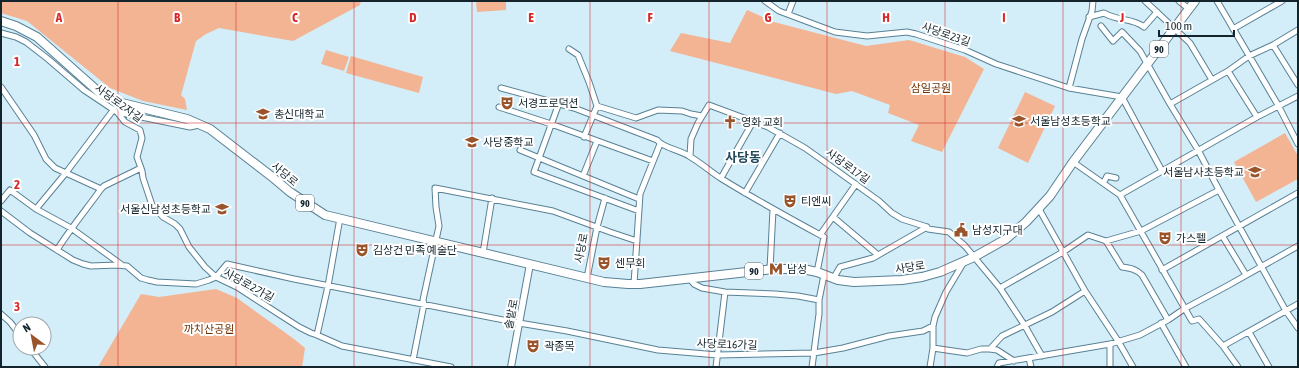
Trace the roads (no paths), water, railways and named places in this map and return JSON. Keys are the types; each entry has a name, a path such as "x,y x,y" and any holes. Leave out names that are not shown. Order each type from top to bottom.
{"main road":[{"name":"사당로","path":"1,21 16,26 37,37 101,94 122,104 187,119 210,129 300,200 325,214 617,284 634,284 770,269 796,268 833,279 854,282 902,280 940,272 974,257 1006,239 1016,231 1050,196 1073,162 1195,1"}],"street":[{"name":"사당로23길","path":"764,1 779,11 835,32 866,36 907,32 921,35 965,50 996,64 1069,88 1122,97"},
{"path":"788,14 793,1"},
{"path":"1069,88 1092,11 1093,1"},
{"path":"1145,1 1190,42 1212,80"},
{"path":"1179,1 1189,9"},
{"path":"1217,1 1278,105 1298,143"},
{"path":"1233,30 1282,1"},
{"path":"1089,17 1104,13 1111,17 1130,22 1137,22 1144,27 1157,12"},
{"path":"1101,26 1113,40 1122,32 1140,51 1198,150 1286,311 1298,328"},
{"path":"1170,104 1228,71 1249,56 1273,45 1298,30"},
{"name":"사당로2자길","path":"1,33 16,37 26,42 84,90 116,111 125,122 140,130 142,138 137,157 152,205 162,217 175,224 180,229 189,247 205,267 216,277"},
{"path":"1273,45 1298,85"},
{"path":"569,49 578,55 597,106 584,137"},
{"path":"1228,71 1257,117"},
{"path":"1,87 34,134 46,159 55,168 65,174 101,189"},
{"path":"501,88 559,103 657,140 660,144 690,156 721,178 773,210 824,237 820,274 819,314 812,367"},
{"path":"1120,194 1278,105 1298,96"},
{"path":"1122,97 1162,171"},
{"path":"559,103 534,172 638,211"},
{"name":"사당로17길","path":"597,106 636,118 658,110 704,114 710,105 754,120 780,133 856,184 892,213 902,219 927,227 928,229 949,232 965,246 1000,288 1025,326 1042,356"},
{"path":"499,107 653,161"},
{"path":"36,209 116,111 190,127 200,125"},
{"path":"690,156 691,139 704,114"},
{"path":"721,178 754,120"},
{"path":"745,193 780,133"},
{"path":"583,176 597,141"},
{"path":"634,284 640,194 660,144"},
{"path":"520,150 640,199"},
{"path":"1073,162 1120,194 1192,322 1198,319 1223,346 1238,367"},
{"path":"57,250 71,228 104,186 141,168"},
{"path":"1104,182 1107,176 1116,178"},
{"path":"820,235 856,184"},
{"path":"413,360 424,304 423,300 439,226 436,207 436,188 553,210 597,227 637,240"},
{"name":"사당로2가길","path":"1,201 10,190 36,209 71,228 123,266 127,266 141,278 157,282 196,284 216,277 237,287 299,327 342,346 451,367"},
{"path":"1000,288 1063,252 1088,235 1106,241 1141,231 1219,190"},
{"path":"1162,270 1240,228 1298,193"},
{"path":"483,253 492,198"},
{"name":"사당로","path":"587,278 597,227 605,198"},
{"path":"1039,209 1085,291 1133,367"},
{"path":"1,210 30,233 73,260 91,266 123,266"},
{"path":"770,269 773,210"},
{"path":"833,217 878,255"},
{"path":"317,335 328,286 340,218"},
{"path":"833,279 840,267 873,258 927,227"},
{"path":"1223,237 1246,275"},
{"path":"1106,241 1122,267 1132,268 1142,275 1168,320"},
{"path":"997,367 1000,363 1110,344 1140,335 1298,246"},
{"path":"930,367 935,317 946,292 964,262"},
{"name":"사당로16가길","path":"216,277 227,264 328,286 567,331 658,350 718,355 814,353 843,348 889,336 923,331 933,326"},
{"name":"솔밭로","path":"511,367 530,264"},
{"path":"689,278 694,284 702,288 725,292 775,294 819,300"},
{"path":"990,349 1002,336 1052,312 1085,291"},
{"path":"716,367 725,292"},
{"path":"1223,346 1298,304"},
{"path":"1,314 12,325"},
{"path":"1161,324 1186,367"},
{"path":"1249,332 1269,367"},
{"path":"1110,344 1110,367"},
{"path":"933,348 967,353 981,348 997,350 1014,361"},
{"path":"36,356 45,367"},
{"path":"1029,358 1031,367"}],"place":[{"name":"서경프로덕션","path":"507,103"},
{"name":"총신대학교","path":"263,114"},
{"name":"서울남성초등학교","path":"1019,121"},
{"name":"영화 교회","path":"730,122"},
{"name":"사당중학교","path":"472,142"},
{"name":"서울남사초등학교","path":"1255,172"},
{"name":"티엔씨","path":"790,201"},
{"name":"서울신남성초등학교","path":"222,209"},
{"name":"남성지구대","path":"961,230"},
{"name":"가스펠","path":"1165,238"},
{"name":"김상건 민족 예술단","path":"362,250"},
{"name":"센무회","path":"604,263"},
{"name":"남성","path":"776,269"},
{"name":"곽종목","path":"533,346"}],"district":[{"name":"사당동","path":"743,157"}],"park label":[{"name":"삼일공원","path":"931,88"},
{"name":"까치산공원","path":"209,329"}]}
